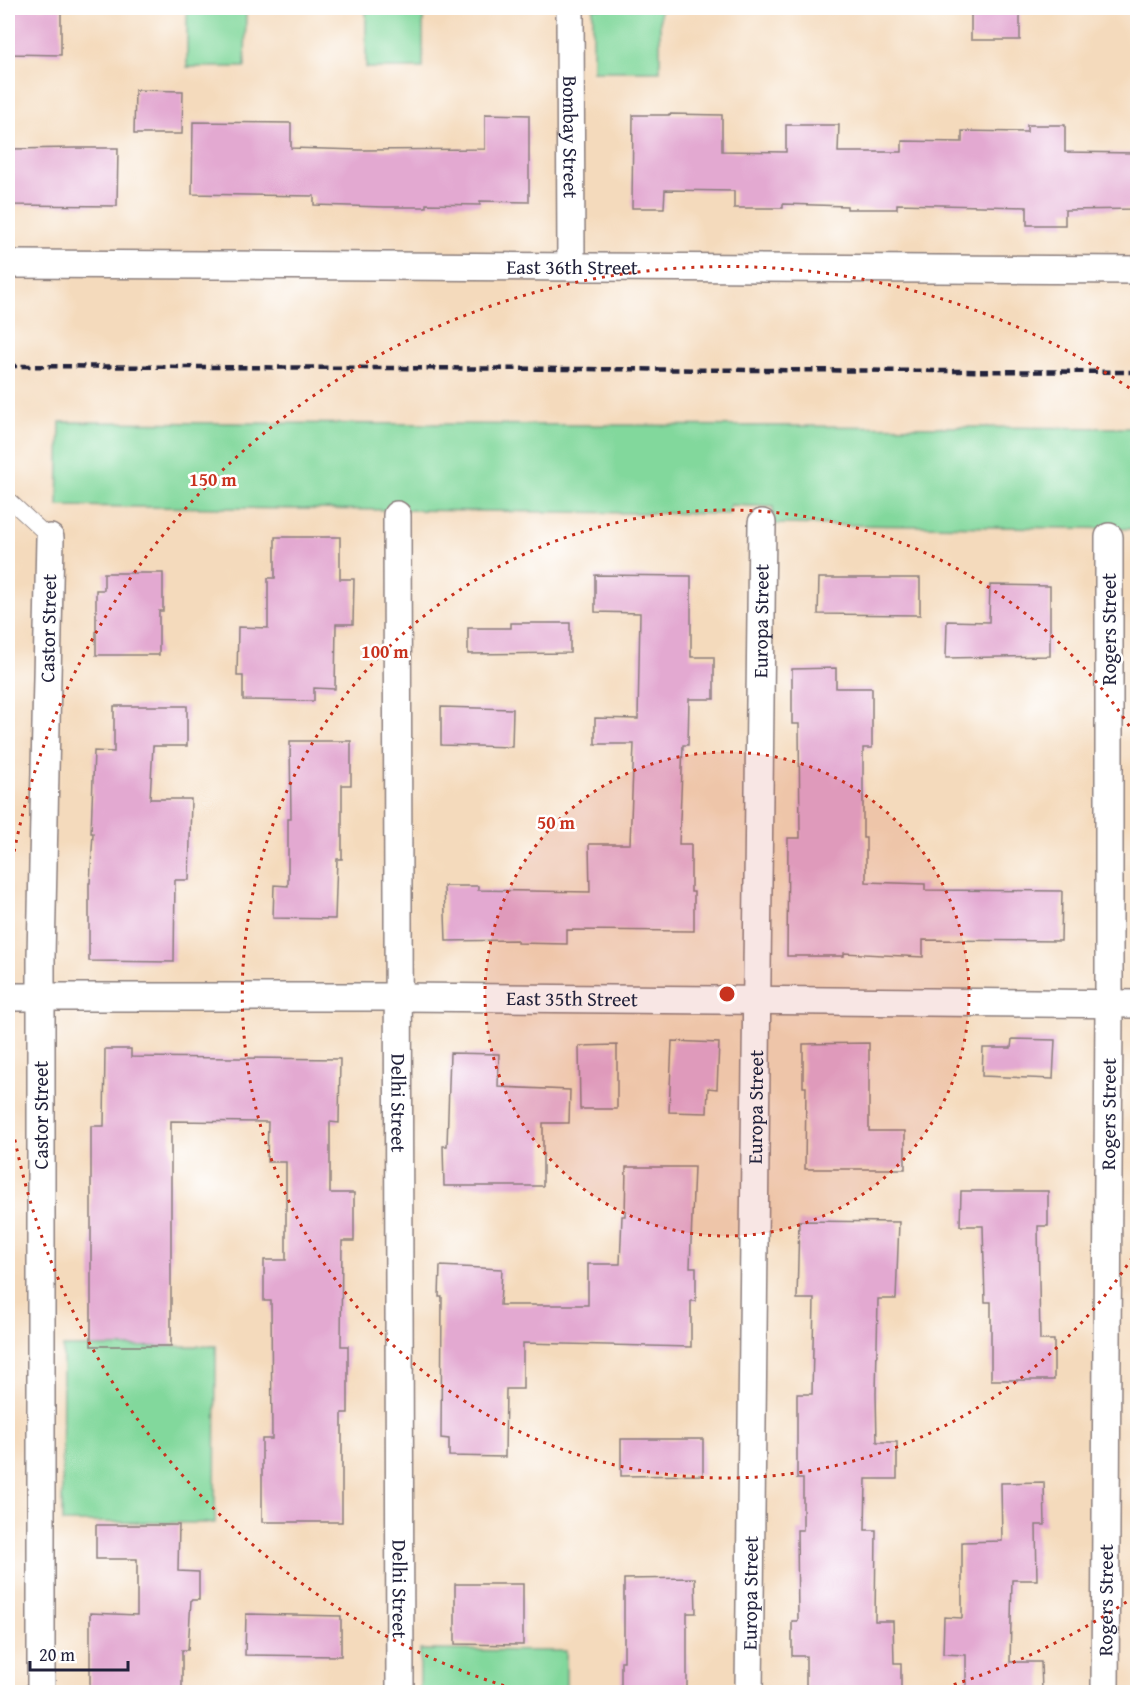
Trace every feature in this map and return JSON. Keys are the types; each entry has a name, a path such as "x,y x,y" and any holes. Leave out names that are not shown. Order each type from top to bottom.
{"street":[{"name":"Bombay Street","path":"570,8 571,266"},
{"name":"East 36th Street","path":"8,264 1137,270"},
{"name":"Delhi Street","path":"397,515 400,1692"},
{"name":"Europa Street","path":"748,1692 762,523"},
{"name":"Castor Street","path":"41,1692 41,998 50,537"},
{"name":"Rogers Street","path":"1105,1692 1109,537"},
{"name":"East 35th Street","path":"8,997 400,997 1137,1004"}],"lane":[{"path":"8,499 50,537"}],"green space":[{"path":"187,8 246,8 245,67 187,67"},
{"path":"366,8 423,8 423,68 366,68"},
{"path":"593,8 660,8 660,71 593,71"},
{"path":"60,422 1137,428 1137,529 774,524 773,507 730,505 729,514 58,506"},
{"path":"216,1346 215,1523 62,1522 63,1347"},
{"path":"420,1650 566,1651 566,1692 420,1692"}],"building":[{"path":"8,8 61,8 61,55 8,54"},
{"path":"971,8 1020,8 1020,40 971,40"},
{"path":"135,90 183,91 182,134 134,134"},
{"path":"485,114 529,115 529,202 480,201 480,205 426,204 426,207 385,207 314,205 314,196 192,194 193,122 291,123 291,148 485,149"},
{"path":"633,115 722,115 722,151 786,152 786,125 839,125 838,152 902,152 902,141 962,142 962,131 1027,132 1027,125 1065,125 1065,152 1137,153 1137,209 1065,210 1065,225 1027,225 1027,207 897,204 897,209 847,209 847,206 783,204 783,208 734,208 734,191 665,190 664,208 632,208"},
{"path":"118,148 117,206 8,205 8,149"},
{"path":"275,537 340,537 340,579 354,579 353,624 336,624 335,689 314,688 314,701 243,700 243,676 237,676 238,627 268,628 268,578 275,578"},
{"path":"104,573 163,573 163,611 159,611 159,655 96,655 96,590 104,590"},
{"path":"595,575 691,576 691,657 714,657 714,699 689,699 688,745 683,745 679,844 691,844 694,931 567,930 567,944 517,943 517,940 446,941 444,886 478,886 478,890 590,892 589,844 630,844 634,744 595,744 595,718 638,719 640,613 595,612"},
{"path":"819,578 920,578 920,615 818,614"},
{"path":"990,585 1050,586 1050,656 946,658 947,621 989,622"},
{"path":"511,623 570,623 570,653 468,654 468,628 511,628"},
{"path":"836,668 836,688 872,688 872,748 863,748 863,838 866,838 866,882 925,884 925,890 1062,891 1061,941 923,940 923,957 844,953 844,956 787,956 788,838 800,838 799,724 792,724 792,669"},
{"path":"114,706 187,706 187,746 153,746 150,799 191,799 189,880 175,880 174,962 89,961 89,883 93,833 91,833 94,751 114,752"},
{"path":"441,707 513,709 512,747 441,745"},
{"path":"290,741 351,741 351,785 342,785 342,859 337,859 335,919 273,918 274,885 288,886 288,819 291,819"},
{"path":"1012,1039 1055,1040 1053,1079 982,1076 983,1048 1011,1048"},
{"path":"672,1041 719,1043 717,1089 708,1088 707,1113 669,1112"},
{"path":"869,1043 869,1131 905,1131 905,1169 805,1169 806,1087 803,1087 803,1044"},
{"path":"617,1045 617,1109 580,1109 579,1046"},
{"path":"105,1049 131,1049 131,1057 340,1059 339,1123 330,1122 330,1193 354,1193 354,1241 342,1241 341,1346 348,1346 348,1413 342,1413 342,1522 262,1522 262,1439 272,1439 271,1301 264,1301 264,1260 286,1260 286,1162 267,1162 268,1122 171,1121 171,1346 91,1346 91,1126 104,1126"},
{"path":"450,1053 499,1054 498,1087 570,1090 569,1123 543,1123 543,1186 444,1186 443,1146 447,1146"},
{"path":"626,1167 694,1167 690,1267 696,1267 696,1301 691,1301 691,1347 523,1343 523,1389 506,1389 505,1457 449,1456 449,1439 441,1438 442,1297 439,1297 440,1266 502,1269 500,1305 588,1305 588,1264 620,1264 622,1216 625,1216"},
{"path":"961,1191 1048,1191 1048,1226 1038,1226 1040,1340 1054,1340 1054,1380 991,1380 991,1302 985,1302 983,1226 960,1226"},
{"path":"799,1221 899,1222 896,1299 878,1299 876,1394 877,1442 897,1442 897,1479 866,1479 865,1530 876,1530 875,1621 893,1621 894,1663 901,1663 901,1692 806,1692 806,1656 792,1656 792,1621 798,1621 797,1530 803,1530 803,1479 797,1479 797,1394 812,1394 814,1299 797,1299"},
{"path":"621,1439 703,1439 703,1475 621,1476"},
{"path":"1044,1482 1045,1525 1036,1525 1037,1580 1012,1580 1010,1662 1041,1662 1042,1692 966,1692 966,1655 943,1654 944,1617 962,1618 962,1542 1002,1541 1001,1483"},
{"path":"96,1525 179,1525 178,1571 199,1572 199,1600 191,1600 188,1650 182,1650 182,1692 90,1692 90,1613 137,1615 137,1559 96,1559"},
{"path":"695,1578 696,1613 687,1613 687,1692 621,1692 621,1661 624,1661 624,1579"},
{"path":"455,1584 523,1584 523,1645 455,1644"},
{"path":"246,1614 341,1616 341,1656 245,1655"}],"railway":[{"path":"8,366 1138,372"}]}
